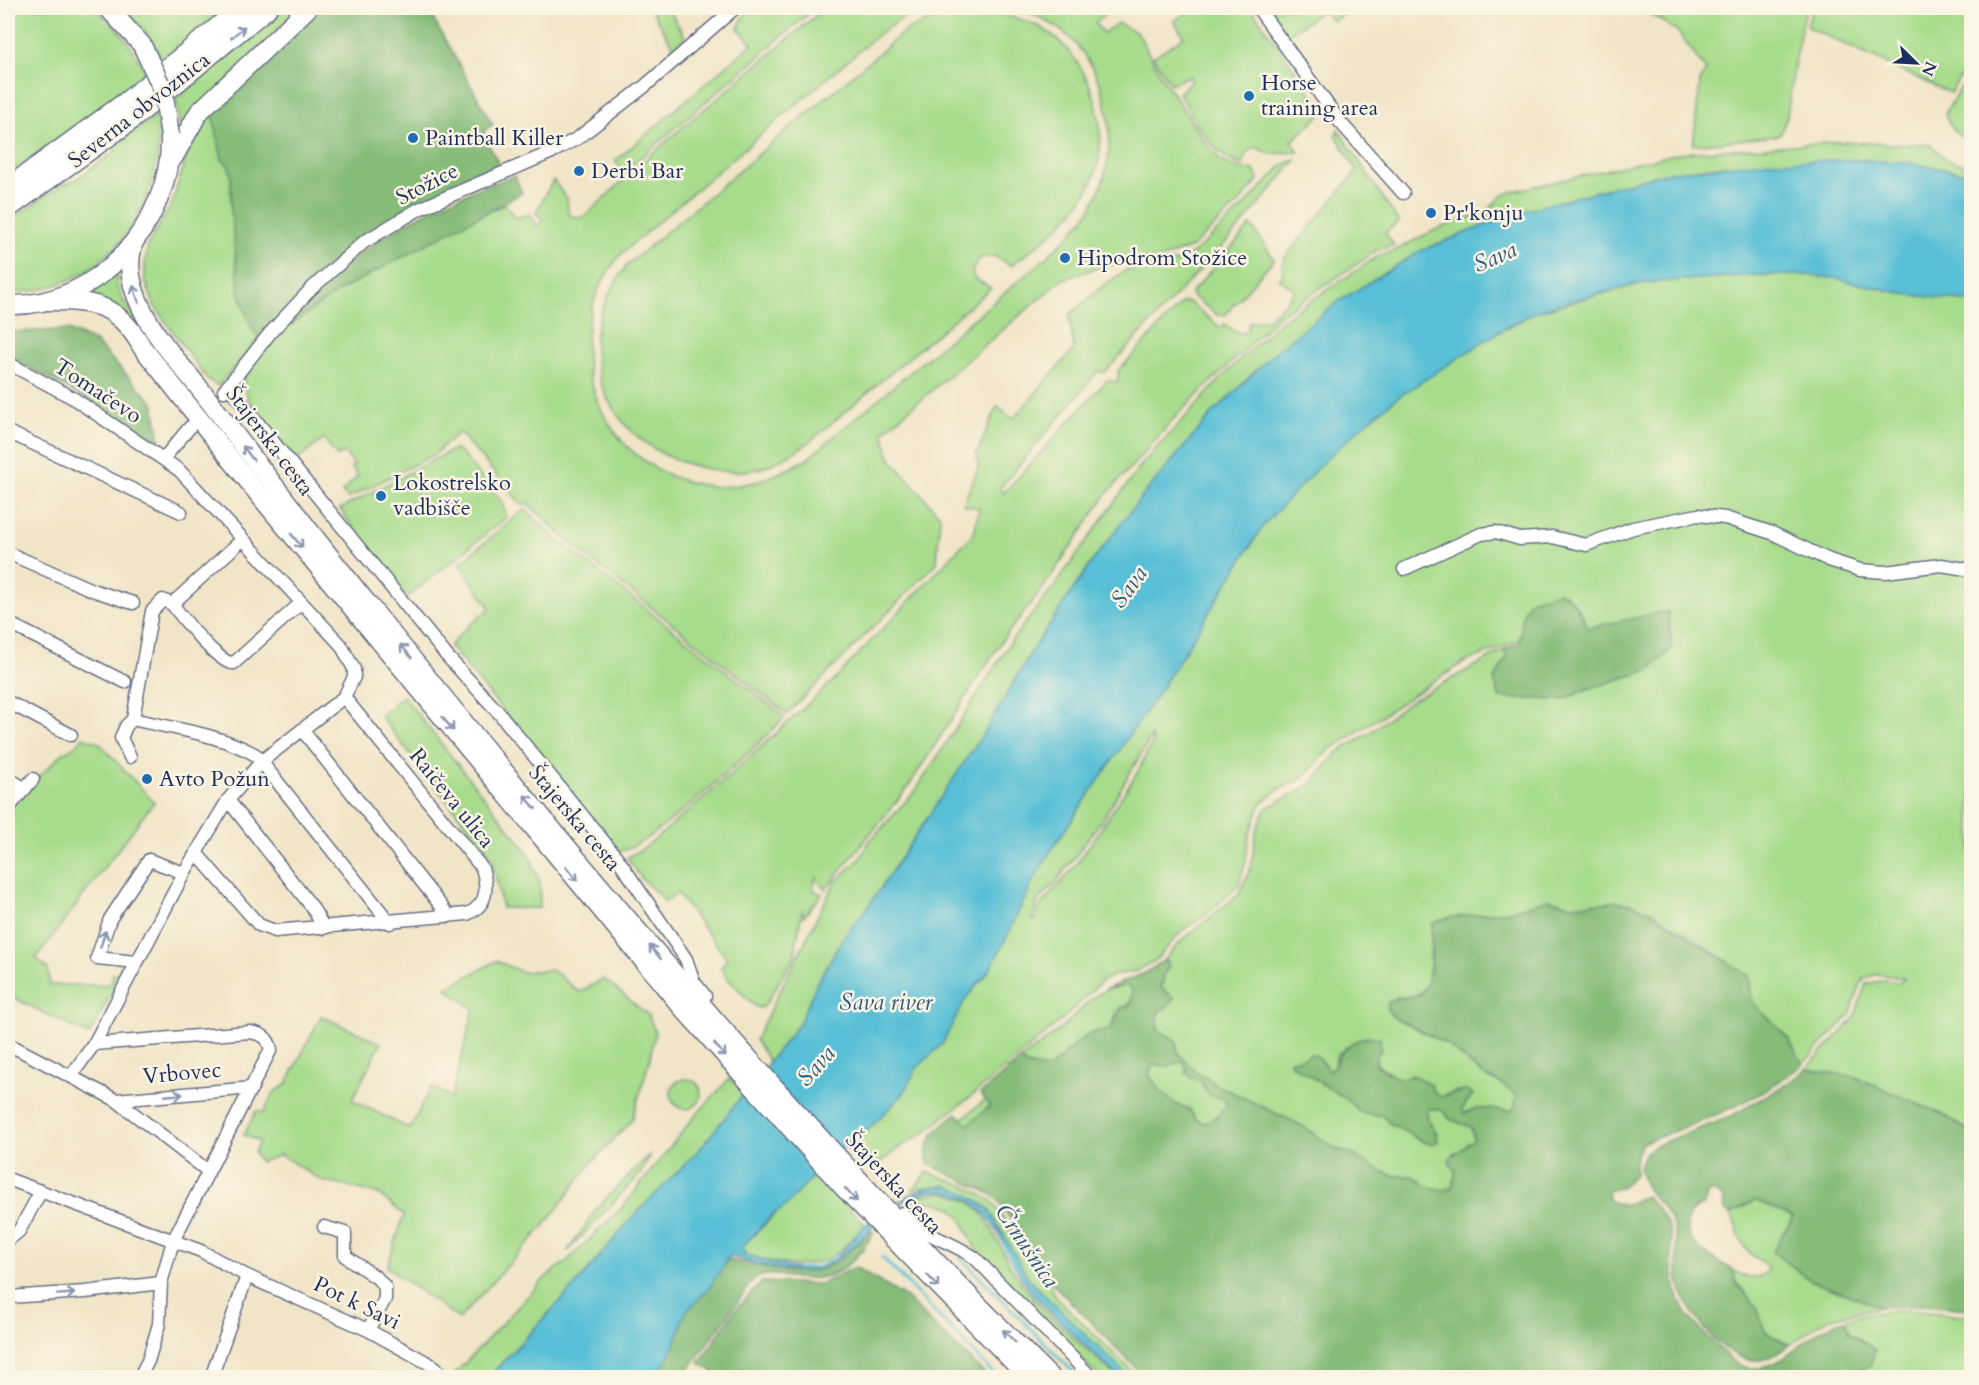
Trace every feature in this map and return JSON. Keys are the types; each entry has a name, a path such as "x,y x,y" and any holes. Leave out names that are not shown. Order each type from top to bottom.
{"highway":[{"name":"Severna obvoznica","path":"8,189 129,101 243,8"},
{"name":"Severna obvoznica","path":"8,207 127,122 266,8"}],"main road":[{"path":"108,8 142,45 166,99 170,136 167,171"},
{"path":"133,245 151,214 167,171 190,124 216,94 308,8"},
{"path":"47,301 92,279 116,262 146,235 160,218 192,135 230,82"},
{"name":"Štajerska cesta","path":"133,245 130,262 133,285 141,308 153,327 306,527 691,998"},
{"name":"Štajerska cesta","path":"8,305 75,300 103,307 127,324 142,347 260,496 691,998 902,1230 1029,1377"},
{"name":"Štajerska cesta","path":"8,314 72,309 88,311 112,322 142,347"},
{"name":"Štajerska cesta","path":"902,1230 1051,1377"}],"street":[{"name":"Stožice","path":"691,998 694,982 686,959 618,859 499,713 446,655 226,389 270,333 311,289 364,242 419,209 552,153 578,138 645,86 735,8"},
{"path":"1258,8 1340,122 1403,193"},
{"name":"Tomačevo","path":"8,363 73,398 164,458"},
{"path":"71,1076 94,1044 184,873 197,855 228,800 262,761 344,697 354,677 352,662 341,645 179,470 164,458 190,427"},
{"path":"8,432 181,512"},
{"path":"1404,569 1481,534 1496,532 1520,539 1552,537 1586,545 1634,528 1704,515 1725,518 1772,533 1829,560 1860,570 1885,572 1941,565 1971,570"},
{"path":"172,604 243,539"},
{"path":"8,553 93,590 133,603"},
{"path":"130,757 120,738 126,726 133,719 152,612 163,600 172,604 213,651 229,663 234,663 301,603"},
{"path":"8,623 125,682"},
{"name":"Raičeva ulica","path":"197,855 248,913 265,928 324,928 390,923 467,914 482,905 486,883 482,868 344,697"},
{"path":"8,702 71,735"},
{"path":"133,719 243,747 262,761 390,923"},
{"path":"303,731 449,916"},
{"path":"8,778 24,789"},
{"path":"8,808 33,779"},
{"path":"228,800 312,907 324,928"},
{"path":"136,962 97,958 110,919 149,860 184,873"},
{"path":"691,998 902,1230 929,1236 975,1258 1092,1377"},
{"path":"94,1044 257,1033 269,1040 271,1049 173,1241 161,1283 159,1324 147,1361 139,1377"},
{"name":"Vrbovec","path":"8,1044 116,1100 208,1171"},
{"name":"Vrbovec","path":"116,1100 252,1088"},
{"name":"Pot k Savi","path":"8,1179 201,1251 247,1276 368,1330 435,1367 443,1377"},
{"path":"8,1240 19,1231 41,1191"},
{"path":"324,1227 345,1233 345,1256 377,1278 385,1287 385,1299 368,1330"},
{"path":"211,1377 247,1276"},
{"path":"8,1297 85,1292 161,1283"}],"green space":[{"path":"8,8 92,8 117,28 130,45 145,73 8,174"},
{"path":"168,8 225,8 162,59 146,32 128,13"},
{"path":"283,8 299,8 180,129 176,99"},
{"path":"319,8 427,8 493,125 485,129 484,136 501,168 441,193 389,220 259,338 251,326 239,292 231,209 231,176 229,166 222,159 212,112 251,70"},
{"path":"650,8 668,8 685,37 674,48"},
{"path":"748,8 815,8 624,172 615,161 752,44 738,28"},
{"path":"825,8 926,8 906,16 879,34 632,244 614,263 596,297 587,332 588,368 598,402 616,433 641,458 672,476 710,486 735,486 771,476 806,460 1040,263 1087,214 1101,186 1107,164 1110,141 1104,95 1084,54 1069,37 1045,20 1018,8 1113,8 1095,23 1103,33 1118,23 1138,33 1160,74 1207,145 1222,162 1238,168 1254,170 1258,180 1239,203 1192,247 1162,258 1102,266 1061,280 883,432 890,458 940,516 937,563 787,714 572,545 527,503 522,505 459,432 435,454 348,498 342,492 358,476 351,467 354,465 345,453 337,456 324,439 296,461 253,408 244,385 245,375 253,361 285,324 290,326 337,292 456,227 505,204 515,218 530,214 537,226 543,221 536,213 553,180 567,199 569,215 579,218 585,216 656,150"},
{"name":"Horse training area","path":"1193,8 1251,8 1324,112 1292,141 1299,152 1271,154 1255,147 1245,155 1244,164 1234,162 1224,156 1206,137 1179,93 1192,81 1189,76 1171,84 1153,57 1184,37 1174,21"},
{"path":"1264,8 1354,8 1333,21 1322,11 1285,37"},
{"path":"1649,8 1806,8 1796,53 1787,116 1781,133 1776,136 1693,145 1700,82 1706,70 1677,31 1646,11"},
{"path":"1812,8 1971,8 1971,60 1950,93 1807,27"},
{"path":"983,11 1019,19 1040,27 1057,39 1084,73 1098,114 1100,136 1099,157 1094,177 1079,204 1058,227 1011,266 995,256 980,258 972,271 974,278 991,288 807,444 784,458 765,467 751,470 717,470 682,462 643,441 614,409 604,390 597,368 595,345 601,313 615,283 627,265 904,32 942,17"},
{"path":"1971,72 1971,141 1955,131 1945,113"},
{"path":"212,112 222,159 229,166 231,176 231,209 239,292 251,326 259,338 218,386 207,379 155,307 145,280 148,244 172,204 187,154"},
{"path":"158,115 158,150 152,182 140,212 123,238 101,261 74,278 43,289 8,293 8,221 63,184 74,181 114,152 121,141"},
{"path":"1338,129 1399,222 1385,233 1394,245 1378,250 1279,316 1180,412 1106,495 1043,588 1003,639 908,787 825,890 816,877 813,890 822,894 804,916 802,911 794,957 766,1004 761,1008 756,1007 726,977 721,967 727,959 677,893 666,902 642,879 627,858 647,846 725,780 833,681 974,533 979,508 963,505 978,468 977,453 997,406 1013,419 1074,349 1069,315 1104,285 1128,269 1179,261 1194,253 1284,164 1296,160 1240,227 1104,373 1098,371 1000,488 1003,494 1107,380 1118,382 1118,371 1183,302 1189,302 1221,328 1224,324 1239,333 1247,332 1249,322 1268,319 1288,300 1295,290 1279,279 1283,275 1282,267 1285,257 1357,171 1336,135"},
{"path":"1837,142 1931,145 1948,161 1971,166 1971,174 1910,163 1863,160 1718,166 1665,173 1516,213 1420,251 1339,301 1275,352 1211,415 1139,500 1089,566 1033,649 987,728 868,907 843,938 817,983 799,1024 769,1061 755,1040 835,882 859,860 869,842 916,790 1012,640 1053,588 1142,464 1229,370 1283,319 1380,255 1394,251 1437,229 1488,211 1501,196 1514,191 1680,153"},
{"path":"515,176 522,193 337,292 289,326 285,324 334,274 389,234 450,201"},
{"path":"1251,225 1274,259 1225,315 1217,315 1191,295 1192,292"},
{"path":"117,273 117,285 123,300 189,392 83,294"},
{"path":"1754,275 1806,275 1834,278 1905,294 1971,302 1971,1132 1946,1116 1855,1077 1806,1069 1854,1019 1866,984 1886,980 1900,983 1904,978 1877,974 1865,978 1860,985 1850,1015 1803,1064 1788,1038 1752,1002 1749,976 1650,911 1616,902 1571,905 1548,899 1510,911 1447,918 1432,924 1429,981 1416,995 1396,997 1392,1016 1446,1044 1485,1076 1500,1083 1516,1095 1515,1107 1510,1111 1477,1108 1464,1113 1462,1109 1473,1094 1457,1091 1440,1097 1413,1075 1402,1078 1394,1076 1377,1065 1376,1056 1381,1050 1368,1036 1337,1054 1333,1069 1328,1070 1304,1058 1291,1064 1351,1102 1360,1112 1383,1116 1389,1123 1426,1143 1438,1134 1430,1124 1426,1111 1428,1109 1442,1110 1451,1120 1471,1126 1474,1139 1466,1148 1453,1154 1456,1179 1452,1188 1443,1190 1428,1187 1413,1176 1394,1176 1380,1171 1351,1154 1336,1149 1302,1126 1215,1084 1195,1071 1178,1053 1177,1043 1158,1030 1158,1012 1166,993 1161,988 1168,962 1164,960 1181,941 1238,895 1251,867 1256,832 1265,809 1310,785 1338,752 1372,731 1409,702 1504,650 1507,657 1494,680 1500,698 1563,700 1584,690 1649,670 1672,648 1668,612 1588,628 1579,609 1565,594 1522,616 1520,640 1465,662 1434,681 1328,751 1303,778 1276,791 1260,805 1249,836 1246,860 1238,886 1204,916 1183,930 1155,961 1136,971 1114,975 1102,981 1065,1017 924,1133 897,1149 879,1164 870,1157 863,1166 846,1145 864,1134 904,1093 916,1069 942,1044 966,998 989,971 1035,877 1052,849 1163,686 1263,526 1321,464 1361,427 1398,397 1471,348 1536,312 1643,283","holes":["1151,737 1153,742 1136,775 1079,861 1041,905 1036,920 1032,920 1038,900 1054,885 1104,817"]},
{"path":"68,330 95,342 154,403 160,440 129,429 82,396 8,356 8,332"},
{"path":"454,449 461,453 502,502 507,517 407,597 340,509"},
{"path":"525,509 554,537 785,717 675,817 630,848 617,851 450,646 461,633 490,608 459,564"},
{"path":"1558,592 1573,602 1588,628 1668,611 1672,648 1649,670 1584,690 1563,700 1500,698 1494,680 1507,657 1504,650 1520,643 1522,616 1530,600"},
{"path":"403,696 528,852 540,883 540,908 502,908 492,857 380,716"},
{"path":"83,737 99,743 154,802 36,958 48,969 50,985 106,985 112,981 113,974 120,972 121,967 125,968 89,1035 8,995 8,811 61,755 79,743"},
{"path":"1548,899 1571,905 1616,902 1631,904 1650,911 1749,976 1752,1002 1788,1038 1803,1064 1766,1090 1726,1111 1642,1143 1635,1159 1635,1174 1623,1186 1607,1191 1609,1201 1625,1205 1646,1196 1661,1213 1670,1230 1673,1279 1681,1302 1693,1322 1733,1361 1747,1368 1770,1365 1781,1360 1821,1330 1845,1320 1849,1333 1875,1350 1870,1366 1862,1369 1861,1377 1145,1377 1051,1282 999,1201 989,1193 928,1164 927,1147 933,1134 944,1123 957,1113 968,1125 990,1106 980,1094 1021,1059 1025,1065 1048,1069 1083,1038 1111,1029 1122,1007 1128,1007 1132,1001 1132,989 1128,986 1106,989 1147,972 1164,960 1169,966 1164,974 1161,988 1174,998 1167,1007 1158,1012 1158,1030 1177,1043 1178,1053 1195,1071 1215,1084 1302,1126 1336,1149 1351,1154 1381,1171 1394,1176 1413,1176 1428,1187 1443,1190 1452,1188 1456,1171 1449,1159 1474,1139 1471,1127 1451,1120 1442,1110 1428,1109 1429,1121 1438,1141 1432,1145 1426,1143 1389,1123 1383,1116 1360,1112 1351,1102 1291,1064 1290,1060 1304,1058 1310,1054 1317,1056 1329,1070 1334,1067 1340,1053 1351,1044 1365,1038 1380,1038 1381,1050 1376,1056 1376,1065 1394,1076 1402,1078 1413,1075 1432,1085 1432,1091 1440,1097 1468,1090 1473,1094 1462,1109 1464,1113 1477,1108 1510,1111 1515,1107 1516,1095 1500,1083 1485,1076 1446,1044 1392,1016 1387,1009 1388,1002 1398,998 1415,997 1426,986 1431,965 1432,924 1447,918 1510,911","holes":["1182,1061 1190,1077 1201,1081 1209,1094 1223,1098 1227,1104 1218,1116 1205,1124 1196,1119 1189,1109 1177,1105 1162,1093 1149,1075 1153,1065 1168,1066"]},
{"path":"496,961 522,972 553,970 579,992 604,979 649,1016 655,1032 650,1059 632,1120 593,1161 544,1226 459,1319 387,1267 404,1215 377,1193 322,1181 281,1155 260,1162 254,1153 259,1141 244,1135 256,1111 264,1112 273,1093 286,1085 321,1016 381,1043 352,1100 410,1129 431,1087 448,1095 451,1099 474,1009 446,988"},
{"path":"1116,986 1128,986 1132,989 1131,998 1127,1006 1117,1011 1111,1029 1101,1030 1084,1038 1048,1069 1025,1065 1021,1059 1067,1023 1095,997"},
{"path":"1182,1061 1186,1064 1186,1073 1201,1081 1204,1089 1223,1098 1227,1105 1218,1116 1204,1124 1196,1119 1189,1109 1177,1105 1162,1093 1149,1075 1153,1065 1168,1066"},
{"path":"1806,1069 1855,1077 1946,1116 1971,1132 1971,1309 1920,1305 1880,1307 1812,1281 1773,1252 1793,1217 1755,1200 1731,1214 1725,1211 1722,1196 1712,1191 1707,1195 1704,1205 1696,1208 1690,1214 1688,1229 1690,1237 1702,1251 1733,1270 1736,1283 1757,1307 1765,1332 1789,1345 1766,1359 1745,1359 1732,1353 1707,1332 1688,1305 1678,1280 1673,1225 1645,1186 1639,1167 1645,1152 1659,1144 1730,1117 1793,1080"},
{"path":"730,1078 744,1094 699,1150 630,1220 580,1280 488,1377 451,1378 546,1277 566,1262 621,1209 694,1117"},
{"path":"686,1079 697,1083 701,1094 697,1105 686,1109 675,1105 671,1094 675,1083"},
{"path":"985,1100 990,1106 968,1125 962,1119"},
{"path":"650,1154 641,1173 567,1252 598,1207"},
{"path":"928,1172 968,1187 992,1201 1059,1300 1138,1377 1126,1377 1030,1281 989,1210 979,1201 946,1185 913,1189"},
{"path":"816,1174 865,1225 834,1255 813,1264 791,1265 746,1255 743,1252 744,1245"},
{"path":"942,1192 964,1199 983,1214 1011,1267 1026,1289 1050,1316 1117,1377 1099,1377 977,1252 960,1217 951,1208 936,1202 916,1202 916,1196"},
{"path":"1755,1200 1793,1217 1773,1252 1812,1281 1880,1307 1827,1319 1789,1345 1765,1332 1757,1307 1736,1282 1733,1270 1751,1278 1768,1271 1764,1264 1744,1246 1731,1214"},
{"path":"872,1231 874,1233 866,1245 840,1271 818,1278 767,1275 754,1279 683,1377 656,1378 674,1347 685,1313 709,1288 727,1260 780,1270 807,1272 832,1264"},
{"path":"855,1267 905,1297 988,1377 710,1377 714,1372 699,1363 735,1310 762,1282 821,1284"},
{"path":"1906,1310 1971,1316 1971,1377 1861,1377 1862,1369 1870,1366 1875,1350 1849,1333 1846,1320 1865,1314"}],"water":[{"name":"Sava river","path":"1863,160 1910,163 1971,174 1971,302 1905,294 1834,278 1806,275 1754,275 1643,283 1561,303 1536,312 1503,329 1398,397 1321,464 1263,526 1163,686 1052,849 1035,877 989,971 966,998 942,1044 916,1069 904,1093 864,1134 846,1145 784,1208 773,1214 744,1245 743,1252 746,1255 791,1267 818,1267 833,1260 865,1225 905,1197 929,1187 952,1188 963,1192 989,1210 1030,1281 1129,1377 1119,1377 1031,1291 1016,1269 997,1231 981,1209 970,1201 945,1191 924,1192 904,1201 834,1261 815,1269 783,1269 730,1256 709,1288 685,1313 674,1347 656,1377 488,1378 580,1280 630,1220 699,1150 799,1024 817,983 843,938 868,907 987,728 1033,649 1089,566 1139,500 1211,415 1275,352 1339,301 1420,251 1516,213 1665,173 1772,161"}],"waterway":[{"path":"933,1220 945,1235"},
{"name":"Črnušnica","path":"1004,1245 1014,1263"},
{"name":"Črnušnica","path":"798,1269 819,1267 837,1257"},
{"path":"882,1257 998,1378"},
{"path":"960,1257 1079,1378"}],"place":[{"name":"Horse training area","path":"1249,96"},
{"name":"Paintball Killer","path":"413,138"},
{"name":"Derbi Bar","path":"579,171"},
{"name":"Pr'konju","path":"1431,213"},
{"name":"Hipodrom Stožice","path":"1065,258"},
{"name":"Lokostrelsko vadbišče","path":"381,496"},
{"name":"Avto Požun","path":"147,779"}],"water label":[{"name":"Sava","path":"1495,257"},
{"name":"Sava","path":"1129,587"},
{"name":"Sava","path":"816,1066"}]}
